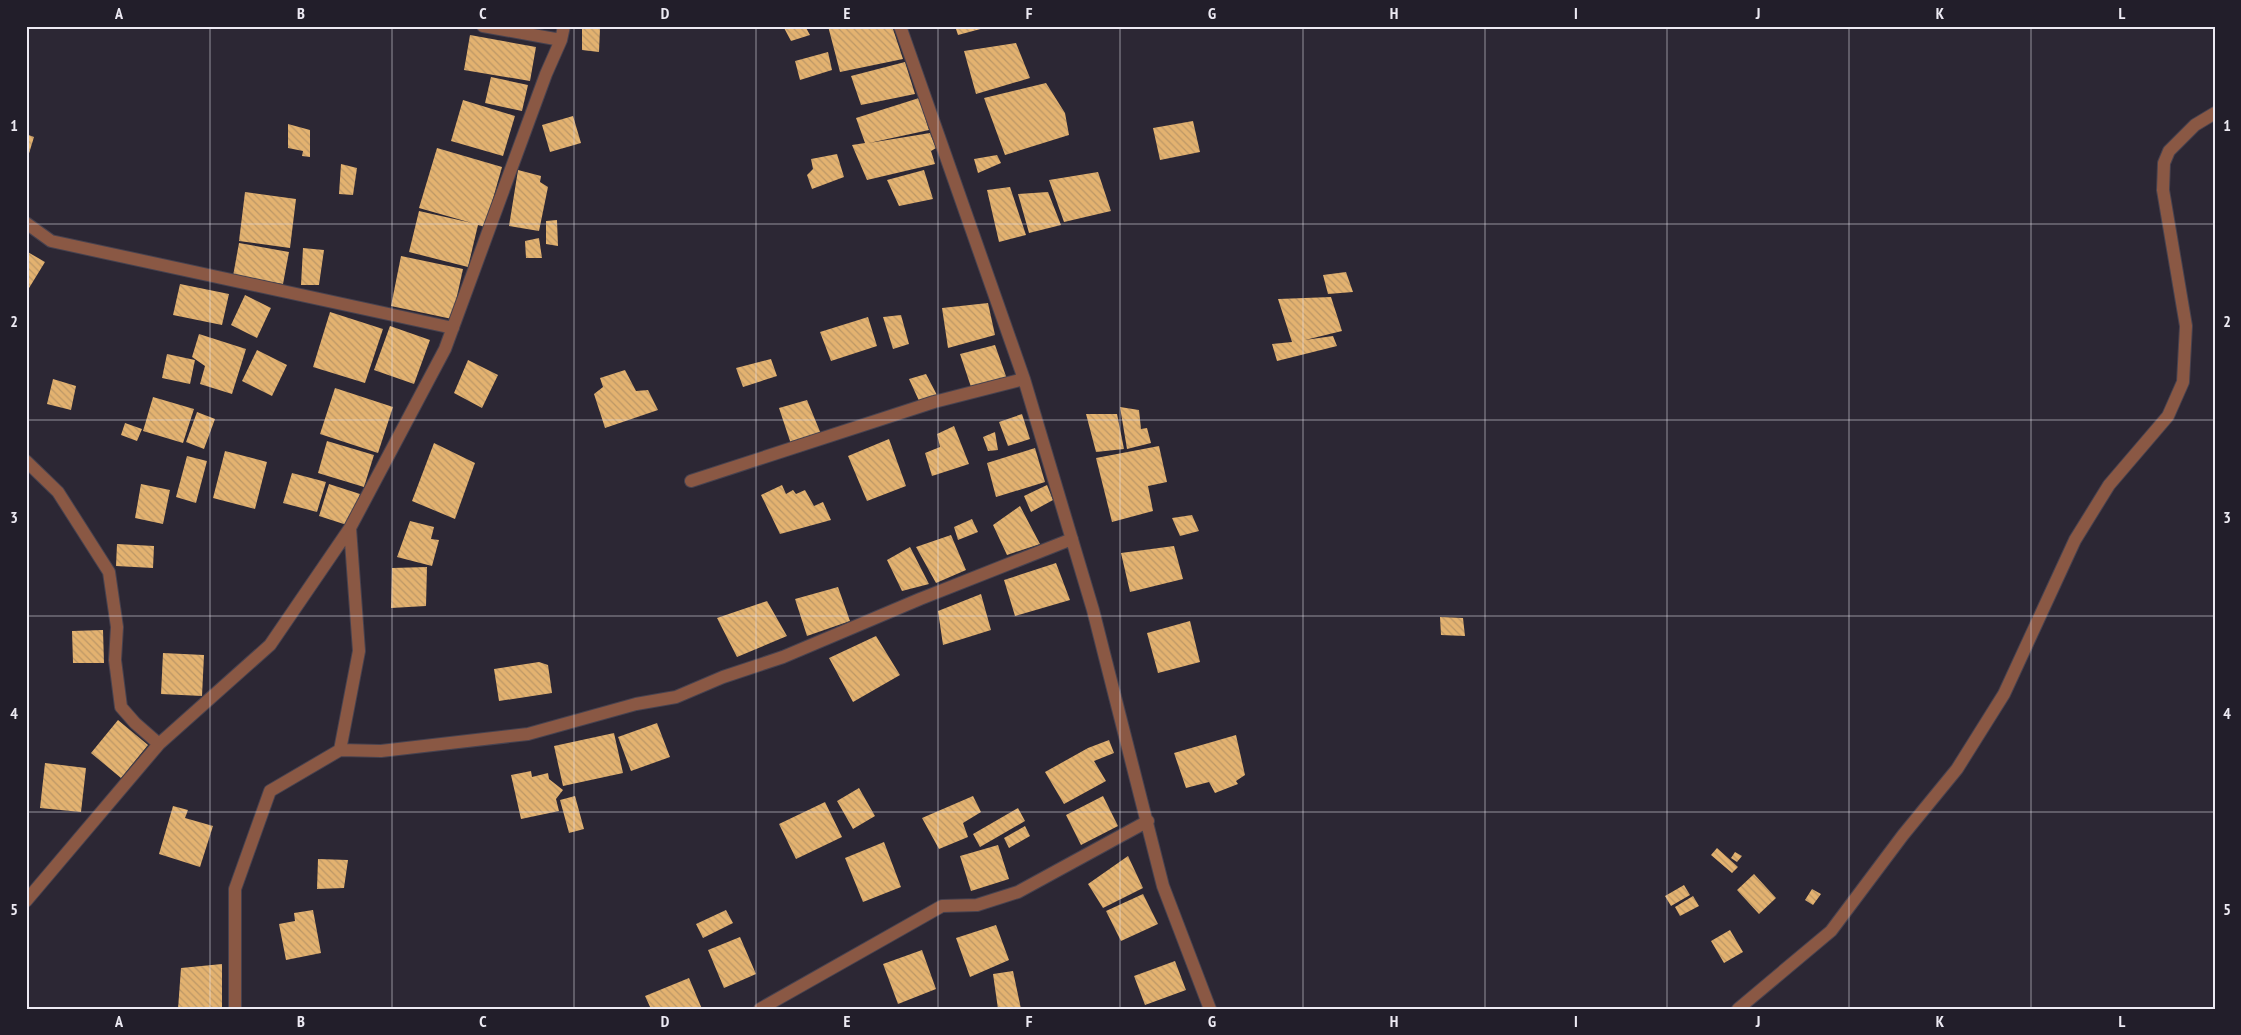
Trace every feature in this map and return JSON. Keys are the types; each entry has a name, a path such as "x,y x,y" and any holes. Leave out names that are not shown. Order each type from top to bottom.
{"street":[{"path":"483,26 560,40"},
{"path":"26,901 159,744 270,645 350,528 445,349 564,26"},
{"path":"900,26 1024,379 1094,610 1163,886 1210,1009"},
{"path":"1738,1009 1831,931 1903,835 1957,769 2004,694 2075,540 2110,485 2168,416 2183,382 2186,326 2163,190 2164,164 2169,151 2195,125 2215,113"},
{"path":"26,223 51,241 453,328"},
{"path":"691,481 934,402 1024,379"},
{"path":"26,461 58,492 109,572 117,627 115,660 121,707 135,723 159,744"},
{"path":"340,750 359,651 350,528"},
{"path":"236,1009 235,889 270,791 340,750 381,751 528,734 636,704 676,697 723,677 783,657 920,599 1072,539"},
{"path":"760,1009 942,906 977,905 1018,892 1148,821"}],"building":[{"path":"783,26 805,26 810,35 791,41"},
{"path":"828,26 892,26 903,59 840,72"},
{"path":"955,26 988,26 988,27 958,35"},
{"path":"582,28 600,29 599,52 582,50"},
{"path":"470,35 536,47 530,81 464,70"},
{"path":"1016,43 1030,78 976,94 964,51"},
{"path":"828,52 832,70 800,80 795,61"},
{"path":"905,62 915,94 861,105 851,76"},
{"path":"491,77 528,85 522,111 485,103"},
{"path":"1046,83 1065,113 1069,135 1005,155 984,98"},
{"path":"919,98 929,130 869,143 930,133 936,148 931,151 935,164 867,180 852,145 865,143 856,118"},
{"path":"463,100 515,116 503,156 451,141"},
{"path":"573,116 581,143 550,152 542,125"},
{"path":"1193,121 1200,152 1160,160 1153,128"},
{"path":"288,124 310,130 310,157 302,156 303,151 288,148"},
{"path":"26,134 34,137 27,160 26,160"},
{"path":"437,148 502,167 485,227 478,225 468,267 409,252 419,211 472,223 419,208"},
{"path":"837,154 844,177 812,189 807,175 813,169 811,159"},
{"path":"997,155 1001,163 978,173 974,159"},
{"path":"341,164 357,168 353,195 339,194"},
{"path":"518,170 541,176 540,182 548,187 539,231 509,226"},
{"path":"924,170 933,199 899,206 887,180"},
{"path":"1098,172 1111,211 1064,222 1049,180"},
{"path":"1010,187 1026,235 999,242 987,190"},
{"path":"245,192 296,199 290,248 239,241"},
{"path":"1048,192 1061,225 1029,233 1018,194"},
{"path":"557,220 558,246 546,244 546,221"},
{"path":"539,238 542,258 526,258 525,241"},
{"path":"239,243 289,252 283,284 233,276"},
{"path":"303,248 324,250 319,285 301,285"},
{"path":"26,251 45,262 26,293"},
{"path":"401,256 463,269 452,319 391,306"},
{"path":"1346,272 1353,292 1328,294 1323,275"},
{"path":"180,284 229,294 222,325 173,315"},
{"path":"245,295 271,308 257,338 231,325"},
{"path":"1331,297 1342,331 1305,340 1333,336 1337,346 1277,361 1272,344 1292,342 1278,299"},
{"path":"988,303 995,335 948,348 942,308"},
{"path":"330,312 383,329 365,383 313,367"},
{"path":"901,315 909,344 893,349 883,317"},
{"path":"868,317 877,346 831,361 820,332"},
{"path":"390,326 430,340 414,384 374,370"},
{"path":"199,334 246,349 232,394 200,384 205,366 192,357"},
{"path":"995,345 1007,379 971,387 960,354"},
{"path":"257,350 287,365 272,396 242,381"},
{"path":"167,354 195,360 190,384 162,378"},
{"path":"771,359 777,376 743,387 736,368"},
{"path":"468,360 498,375 482,408 454,393"},
{"path":"625,370 636,391 648,390 658,410 605,428 594,394 603,387 600,378"},
{"path":"926,374 938,397 920,403 909,379"},
{"path":"53,379 76,386 71,410 47,404"},
{"path":"335,388 393,407 378,453 320,434"},
{"path":"153,397 194,409 183,443 143,431"},
{"path":"807,400 821,434 791,444 779,408"},
{"path":"1120,407 1139,410 1141,429 1147,428 1151,443 1127,449"},
{"path":"197,412 215,419 204,449 186,442"},
{"path":"1022,414 1030,439 1008,446 999,422"},
{"path":"1086,414 1117,414 1124,449 1096,452"},
{"path":"125,423 142,429 137,441 121,435"},
{"path":"954,426 969,464 932,476 925,453 940,447 937,434"},
{"path":"995,432 998,450 988,451 983,437"},
{"path":"889,439 906,486 867,501 848,456"},
{"path":"327,441 374,455 364,487 318,473"},
{"path":"434,443 475,463 455,519 412,501"},
{"path":"1159,446 1167,482 1148,486 1153,511 1112,522 1096,458"},
{"path":"1035,448 1045,482 996,497 987,463"},
{"path":"225,451 267,462 255,509 213,498"},
{"path":"187,456 207,461 196,503 176,497"},
{"path":"292,473 326,482 317,512 283,503"},
{"path":"141,484 170,490 163,524 135,518"},
{"path":"329,484 360,494 350,526 319,516"},
{"path":"782,485 786,494 793,490 796,494 805,490 814,506 823,502 831,520 780,534 761,495"},
{"path":"1047,485 1053,500 1031,512 1024,496"},
{"path":"1020,506 1040,544 1007,555 993,525"},
{"path":"1192,515 1199,531 1180,536 1172,518"},
{"path":"972,519 978,532 958,540 954,527"},
{"path":"410,521 434,527 431,539 439,540 432,566 397,557"},
{"path":"951,535 966,570 936,583 916,547"},
{"path":"117,544 154,546 153,568 116,566"},
{"path":"1174,546 1183,579 1130,592 1121,553"},
{"path":"910,547 929,584 902,591 887,560"},
{"path":"1056,563 1070,600 1015,616 1004,580"},
{"path":"427,567 426,606 391,608 392,568"},
{"path":"838,587 850,621 807,636 795,599"},
{"path":"981,594 991,630 943,645 938,611"},
{"path":"767,601 787,636 737,657 717,618"},
{"path":"1440,617 1463,618 1465,636 1441,635"},
{"path":"1190,621 1200,662 1158,673 1147,633"},
{"path":"103,630 104,663 73,663 72,631"},
{"path":"876,636 900,675 853,702 829,658"},
{"path":"163,653 204,655 202,696 161,694"},
{"path":"539,662 548,665 552,693 499,701 494,669"},
{"path":"118,720 148,745 121,778 91,753"},
{"path":"657,723 670,757 631,771 618,737"},
{"path":"614,733 623,773 563,786 554,746"},
{"path":"1236,735 1245,775 1236,781 1238,784 1215,793 1209,782 1186,788 1174,753"},
{"path":"1109,740 1114,753 1094,761 1106,781 1064,804 1045,772 1088,748"},
{"path":"45,763 86,768 81,812 40,808"},
{"path":"531,771 532,777 548,773 549,779 563,790 556,799 559,811 521,819 511,775"},
{"path":"859,788 875,816 853,829 837,801"},
{"path":"575,796 584,829 569,833 560,800"},
{"path":"973,796 981,812 963,823 968,837 939,849 922,818"},
{"path":"1103,796 1118,826 1081,845 1066,815"},
{"path":"825,802 842,837 796,859 779,824"},
{"path":"173,806 188,810 185,818 213,826 200,867 159,854"},
{"path":"1018,808 1025,821 980,847 973,834"},
{"path":"1025,826 1030,836 1009,848 1004,838"},
{"path":"884,842 901,887 863,902 845,858"},
{"path":"998,845 1009,879 971,891 960,856"},
{"path":"1717,848 1738,867 1732,873 1711,855"},
{"path":"1735,852 1742,856 1737,862 1731,858"},
{"path":"1128,856 1143,888 1103,908 1088,884"},
{"path":"318,859 348,860 344,888 317,889"},
{"path":"1754,874 1776,898 1759,914 1737,890"},
{"path":"1684,885 1690,895 1671,906 1665,896"},
{"path":"1812,889 1821,894 1813,905 1805,900"},
{"path":"1143,894 1158,924 1121,941 1106,911"},
{"path":"1693,896 1699,906 1680,916 1675,907"},
{"path":"313,910 321,953 286,960 279,924 295,921 294,913"},
{"path":"726,910 733,923 703,938 696,924"},
{"path":"996,925 1009,960 970,977 956,938"},
{"path":"1730,930 1743,952 1724,963 1711,941"},
{"path":"740,937 756,974 724,988 708,950"},
{"path":"922,950 936,989 898,1004 883,964"},
{"path":"1175,961 1186,990 1145,1005 1134,976"},
{"path":"222,964 222,1009 178,1009 181,968"},
{"path":"1013,971 1021,1009 998,1009 993,974"},
{"path":"689,978 702,1009 651,1009 645,996"}]}
